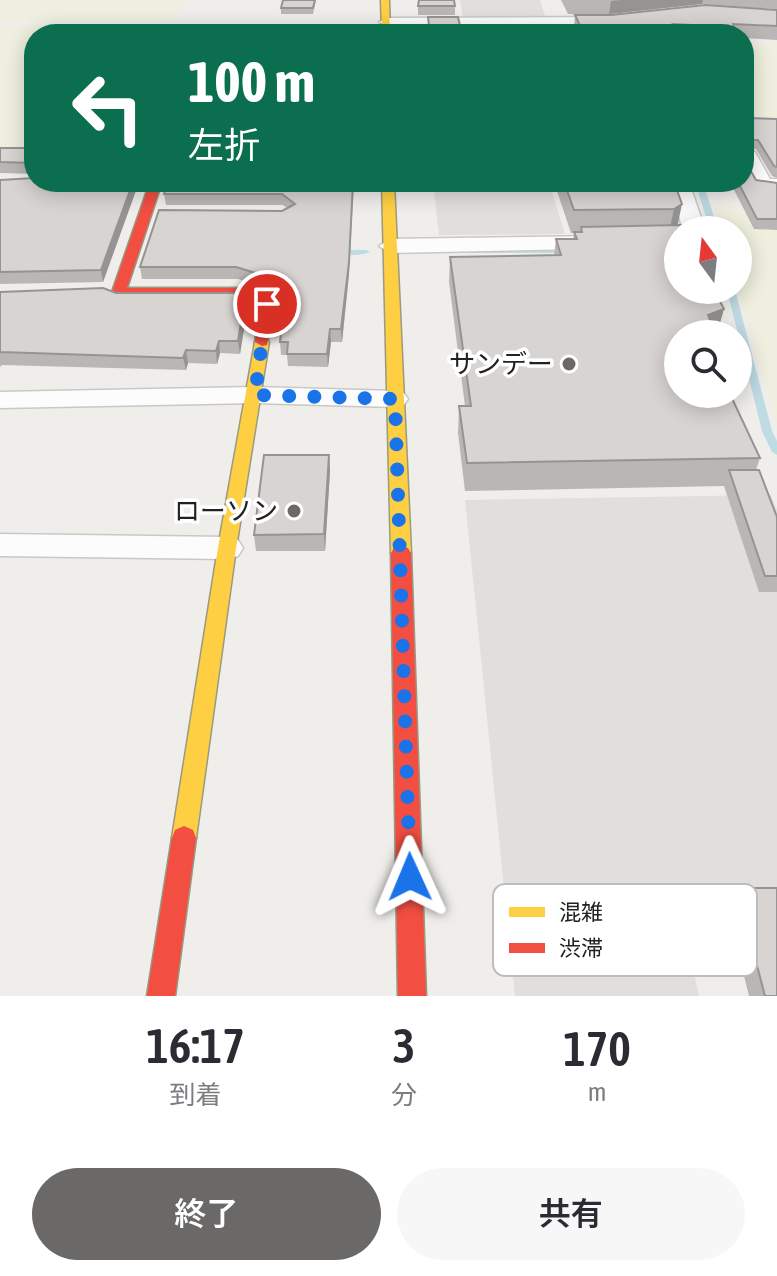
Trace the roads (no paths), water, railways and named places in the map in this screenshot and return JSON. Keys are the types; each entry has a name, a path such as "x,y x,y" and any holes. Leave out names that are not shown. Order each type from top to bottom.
{"street":[{"path":"385,0 386,24"},
{"path":"550,0 559,22"},
{"path":"501,24 624,20"},
{"path":"754,156 777,156"},
{"path":"754,170 763,185 777,185"},
{"path":"119,292 153,214 155,192"},
{"path":"388,192 412,996"},
{"path":"682,192 690,216"},
{"path":"390,246 664,241"},
{"path":"89,293 245,292 267,304 255,395 227,548 161,996"},
{"path":"0,400 255,395 395,399"},
{"path":"3,552 227,548"}],"waterway":[{"path":"702,192 710,216"},
{"path":"459,251 569,251"},
{"path":"339,252 366,252"},
{"path":"735,304 767,431 777,452"}],"place":[{"name":"サンデー","path":"569,364"},
{"name":"ローソン","path":"294,511"}]}
